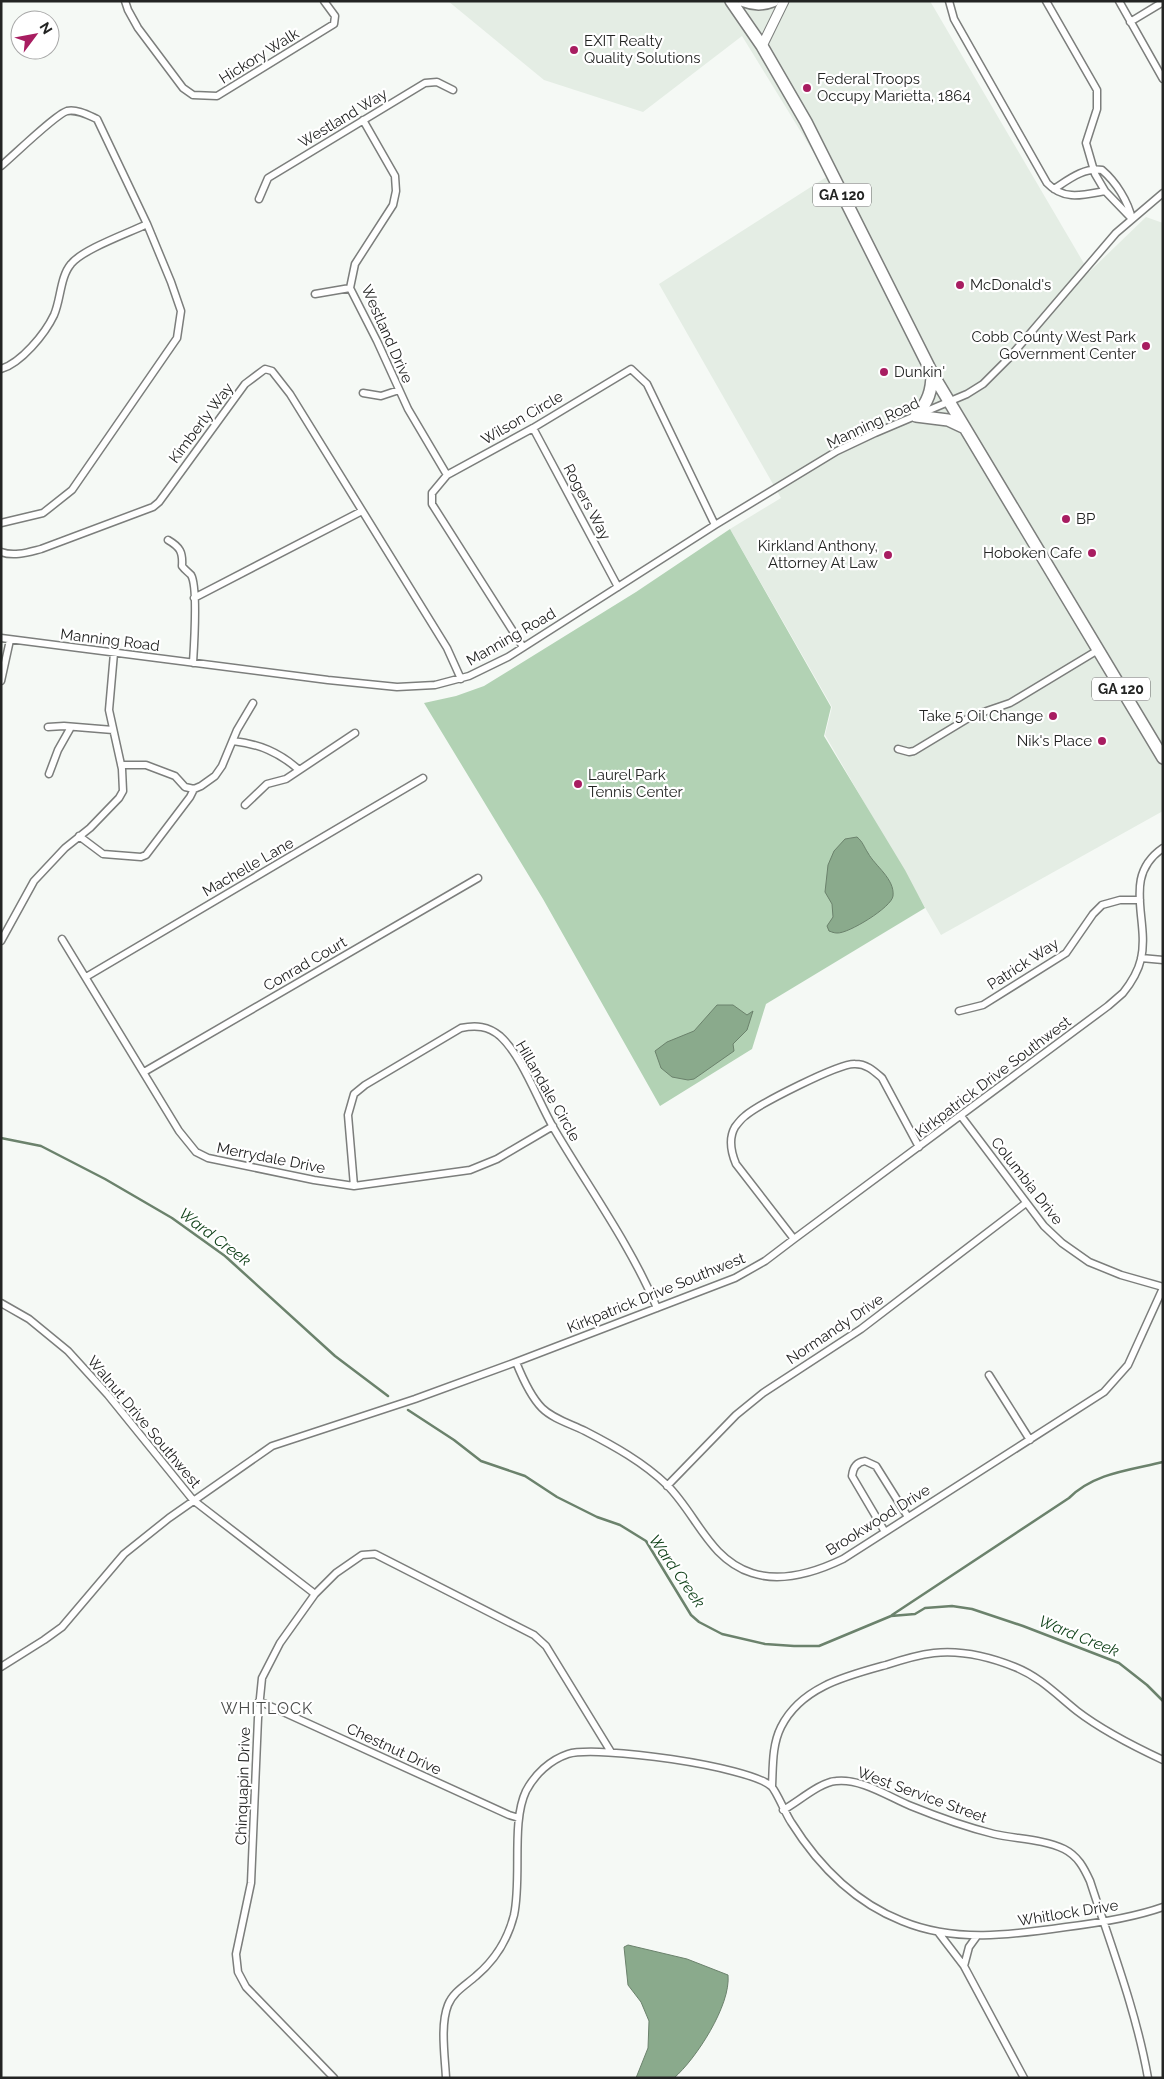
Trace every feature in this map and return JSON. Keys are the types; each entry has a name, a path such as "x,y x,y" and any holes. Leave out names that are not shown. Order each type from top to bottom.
{"highway":[{"name":"GA 120","path":"731,1 762,46 812,134 932,373 1163,758"},
{"path":"744,1 751,4 764,4 773,1"},
{"path":"916,416 927,403 931,394 932,373"},
{"path":"916,416 947,420 965,428"}],"street":[{"name":"Hickory Walk","path":"126,1 128,10 138,28 183,88 193,95 217,96 334,24 335,16 324,1"},
{"path":"762,46 784,1"},
{"path":"949,1 954,19 1043,176 1054,189 1062,194 1073,196 1105,191"},
{"path":"1046,1 1097,90 1098,109 1086,143 1094,170 1105,191 1132,219"},
{"path":"1118,1 1163,79"},
{"path":"1130,22 1163,2"},
{"name":"Westland Way","path":"259,199 268,178 425,83 437,82 453,90"},
{"path":"1,166 66,111 79,111 97,119 147,224 181,311 177,338 72,490 43,513 1,523"},
{"name":"Westland Drive","path":"363,120 395,176 396,191 393,205 355,264 350,288 399,390 447,475"},
{"path":"1054,189 1076,174 1102,170 1112,180 1129,206 1132,219"},
{"name":"Manning Road","path":"1,638 398,687 435,685 462,679 485,669 523,647 851,444 976,389 997,372 1100,251 1132,219 1163,193"},
{"path":"1,370 10,367 24,356 54,315 71,264 82,255 147,224"},
{"path":"315,294 350,288"},
{"name":"Kimberly Way","path":"1,552 6,554 26,553 42,549 153,507 159,502 245,384 265,369 272,371 290,394 362,511"},
{"name":"Wilson Circle","path":"523,647 432,504 432,493 447,475 533,428 631,370 647,384 716,526"},
{"path":"363,393 381,396 399,390"},
{"name":"Rogers Way","path":"533,428 618,587"},
{"path":"194,598 362,511 447,648 462,679"},
{"path":"168,540 182,551 182,566 191,575 193,584 195,629 193,663"},
{"path":"1,681 10,640"},
{"path":"898,749 909,752 914,751 972,716 1010,703 1098,650"},
{"path":"1,940 34,881 79,836 90,828 119,798 123,791 121,765 113,730 109,700 114,653"},
{"path":"79,836 103,854 141,857 146,855 194,789 215,776 237,730 253,703"},
{"path":"48,727 64,726 113,730"},
{"path":"49,774 58,750 71,727"},
{"path":"245,805 268,784 286,779 355,733"},
{"path":"233,741 251,743 278,753 299,770"},
{"path":"121,765 146,765 175,776 184,787 194,789"},
{"name":"Machelle Lane","path":"86,977 423,778"},
{"name":"Kirkpatrick Drive Southwest","path":"1,1667 56,1632 124,1554 193,1500 272,1446 516,1362 735,1278 765,1261 1114,1002 1130,984 1141,958 1141,875 1150,859 1163,848"},
{"name":"Conrad Court","path":"144,1072 478,878"},
{"name":"Patrick Way","path":"959,1011 983,1005 1066,953 1102,905 1120,900 1140,900"},
{"name":"Merrydale Drive","path":"62,939 179,1131 196,1152 222,1162 354,1186 470,1170 497,1159 553,1126"},
{"path":"1141,958 1163,960"},
{"name":"Hillandale Circle","path":"354,1186 348,1115 354,1094 365,1085 461,1028 485,1027 501,1037 517,1059 553,1126 635,1262 657,1308"},
{"path":"794,1239 734,1159 731,1143 734,1130 745,1115 824,1074 846,1064 857,1064 874,1070 882,1078 919,1147"},
{"name":"Columbia Drive","path":"961,1116 1044,1226 1062,1243 1089,1262 1121,1275 1163,1287"},
{"name":"Normandy Drive","path":"667,1486 736,1415 763,1393 861,1329 1026,1203"},
{"name":"Brookwood Drive","path":"516,1362 526,1385 542,1408 634,1458 667,1486 714,1548 725,1558 754,1574 769,1576 798,1575 827,1567 843,1559 1104,1392 1128,1365 1163,1287"},
{"name":"Walnut Drive Southwest","path":"1,1303 29,1319 68,1351 108,1395 193,1500 315,1594"},
{"path":"989,1375 1030,1440"},
{"path":"885,1532 852,1476 854,1467 858,1463 865,1461 876,1466 908,1517"},
{"name":"Chinquapin Drive","path":"334,2078 246,1987 238,1972 236,1954 252,1883 259,1701 262,1678 280,1643 315,1594 336,1573 362,1555 375,1554 534,1635 546,1646 611,1752"},
{"path":"446,2078 445,2018 448,2005 454,1995 479,1974 498,1952 507,1936 517,1896 521,1807 526,1791 537,1775 549,1764 563,1756 580,1751 611,1752 723,1768 750,1776 772,1786 773,1755 776,1740 788,1716 800,1702 818,1689 847,1676 934,1653 966,1654 1017,1668 1054,1690 1076,1710 1101,1728 1163,1760"},
{"name":"Chestnut Drive","path":"259,1701 509,1815 520,1818"},
{"name":"West Service Street","path":"783,1810 830,1782 846,1781 865,1786 933,1815 992,1834 1055,1846 1069,1852 1080,1862 1090,1881 1142,2044 1148,2078"},
{"name":"Whitlock Drive","path":"772,1786 783,1810 822,1864 854,1894 900,1921 938,1932 976,1936 1022,1934 1102,1922 1163,1907"},
{"path":"938,1932 964,1966 1024,2078"},
{"path":"964,1966 976,1936"}],"shaded area":[{"path":"448,1 930,1 1089,272 1146,217 1163,223 1163,811 941,935 825,735 832,707 730,529 781,498 659,284 828,176 742,36 643,112 544,80"},
{"path":"730,529 831,707 824,736 905,870 925,908 766,1004 752,1049 660,1106 543,899 424,703 456,696 484,686 636,592"},
{"path":"857,837 888,878 893,890 893,896 885,907 869,919 843,932 834,933 829,931 827,926 833,917 832,904 825,892 828,865 834,851 845,839"},
{"path":"717,1005 733,1005 747,1015 753,1011 747,1030 733,1044 734,1051 694,1079 688,1080 672,1077 661,1068 655,1051 667,1042 694,1031"},
{"path":"628,1945 687,1959 728,1975 724,2001 718,2016 702,2045 674,2078 636,2078 648,2048 649,2021 641,2002 628,1985 624,1947"}],"waterway":[{"name":"Ward Creek","path":"1,1138 41,1146 105,1179 172,1218 225,1256 335,1356 388,1396"},
{"name":"Ward Creek","path":"408,1410 454,1440 481,1461 525,1476 557,1497 597,1517 620,1525 646,1541 691,1615 699,1622 722,1634 765,1644 819,1646 891,1616 915,1614 925,1608 952,1606 972,1609 1023,1626 1119,1663 1147,1685 1163,1701"},
{"path":"892,1615 1090,1483 1125,1470 1163,1462"}],"place":[{"name":"EXIT Realty Quality Solutions","path":"574,50"},
{"name":"Federal Troops Occupy Marietta, 1864","path":"807,88"},
{"name":"McDonald's","path":"960,285"},
{"name":"Cobb County West Park Government Center","path":"1146,346"},
{"name":"Dunkin'","path":"884,372"},
{"name":"BP","path":"1066,519"},
{"name":"Hoboken Cafe","path":"1092,553"},
{"name":"Kirkland Anthony, Attorney At Law","path":"888,555"},
{"name":"Take 5 Oil Change","path":"1053,716"},
{"name":"Nik's Place","path":"1102,741"},
{"name":"Laurel Park Tennis Center","path":"578,784"}],"district":[{"name":"WHITLOCK","path":"267,1708"}]}
